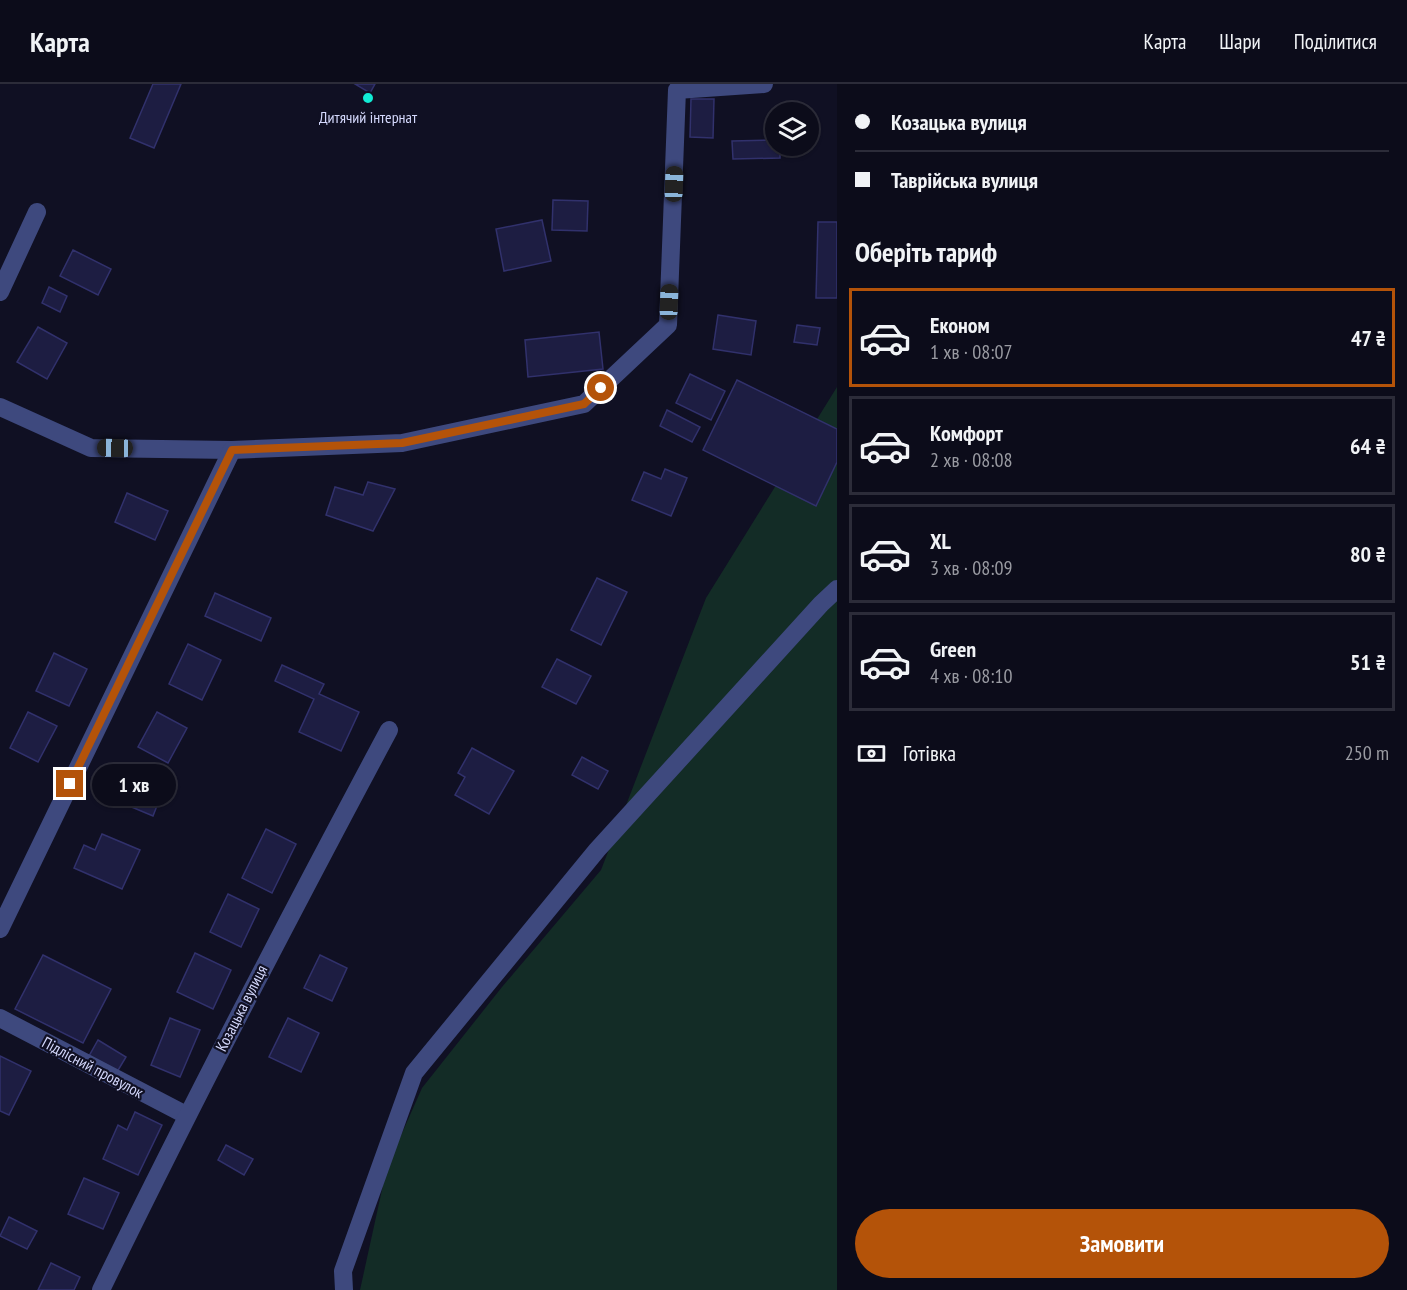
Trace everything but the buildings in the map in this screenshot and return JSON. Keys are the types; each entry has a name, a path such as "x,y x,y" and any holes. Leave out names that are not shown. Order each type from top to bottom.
{"street":[{"path":"0,407 91,448 232,450 402,443 584,404 668,325 677,90 764,84"},
{"path":"0,292 37,212"},
{"path":"0,930 232,450"},
{"path":"344,1290 343,1270 414,1073 597,850 837,589"},
{"name":"Козацька вулиця","path":"101,1290 186,1115 388,730"},
{"name":"Підлісний провулок","path":"0,1018 186,1115"}],"green space":[{"path":"837,387 837,1290 360,1290 387,1167 422,1088 502,987 601,870 706,598"}],"place":[{"name":"Дитячий інтернат","path":"368,98"}],"route":[{"path":"70,784 232,450 402,443 584,404 601,388"}]}
